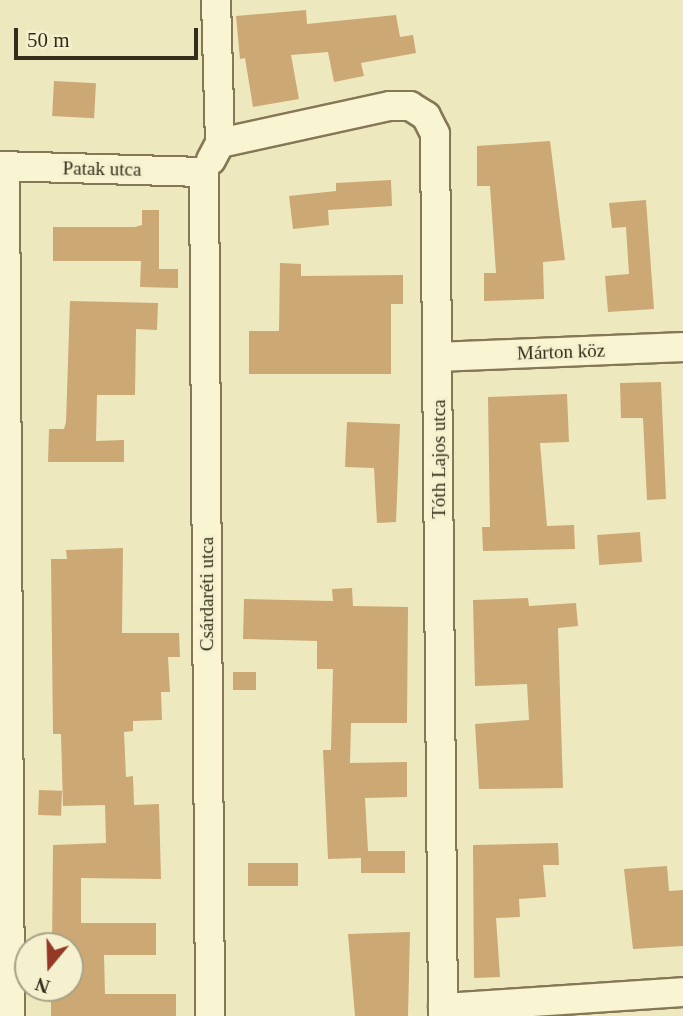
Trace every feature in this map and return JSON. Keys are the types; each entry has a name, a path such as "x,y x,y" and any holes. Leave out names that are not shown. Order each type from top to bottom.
{"street":[{"path":"204,172 220,143 216,0"},
{"name":"Tóth Lajos utca","path":"220,143 390,106 410,106 426,116 435,134 443,1012"},
{"path":"3,167 10,1016"},
{"name":"Patak utca","path":"3,167 204,172"},
{"name":"Csárdaréti utca","path":"204,172 210,1016"},
{"name":"Márton köz","path":"438,357 683,346"},
{"path":"443,1012 683,992"}],"building":[{"path":"306,10 307,24 396,15 400,37 413,35 416,53 361,63 364,76 334,82 328,52 291,55 299,99 253,107 245,58 240,59 236,16"},
{"path":"54,81 96,83 94,118 52,116"},
{"path":"550,141 565,260 543,262 544,299 484,301 484,273 496,273 490,186 477,186 477,146"},
{"path":"391,180 392,206 328,210 329,225 293,229 289,196 336,191 336,183"},
{"path":"646,200 654,309 608,312 605,276 629,274 626,227 612,228 609,203"},
{"path":"142,210 159,210 159,269 178,269 178,288 140,287 141,261 53,261 53,227 135,227 142,225"},
{"path":"280,263 301,264 301,276 403,275 403,304 391,304 391,374 249,374 249,331 279,331"},
{"path":"70,301 158,303 157,330 136,329 135,395 97,395 96,441 124,440 124,462 48,462 49,429 64,429 66,422"},
{"path":"661,382 666,499 647,500 643,418 621,418 620,383"},
{"path":"567,394 569,442 540,443 547,526 574,525 575,549 483,551 482,527 490,527 488,397"},
{"path":"347,422 400,424 396,522 377,523 374,468 345,467"},
{"path":"640,532 642,562 599,565 597,535"},
{"path":"123,548 122,633 179,633 180,657 168,657 170,692 161,692 162,720 133,721 133,731 124,732 126,777 133,776 134,805 159,804 161,879 81,878 81,923 156,923 156,955 104,955 105,994 176,994 176,1016 51,1016 51,1002 84,1002 84,932 52,932 53,845 106,843 105,805 63,806 61,734 53,734 51,559 67,559 66,550"},
{"path":"352,588 353,606 408,607 407,723 351,723 350,763 407,762 407,797 365,798 368,851 405,851 405,873 361,873 361,858 328,859 323,750 331,750 333,669 317,669 317,641 243,639 244,599 333,601 332,589"},
{"path":"528,598 529,606 576,603 578,626 558,628 563,788 479,789 475,724 529,720 527,684 475,686 473,600"},
{"path":"233,672 256,672 256,690 233,690"},
{"path":"39,790 62,791 61,816 38,815"},
{"path":"558,843 559,865 543,865 546,897 519,899 520,917 496,918 500,977 474,978 473,845"},
{"path":"248,863 298,863 298,886 248,886"},
{"path":"667,866 669,891 683,890 683,946 633,949 624,869"},
{"path":"410,932 408,1016 355,1016 348,934"}]}
